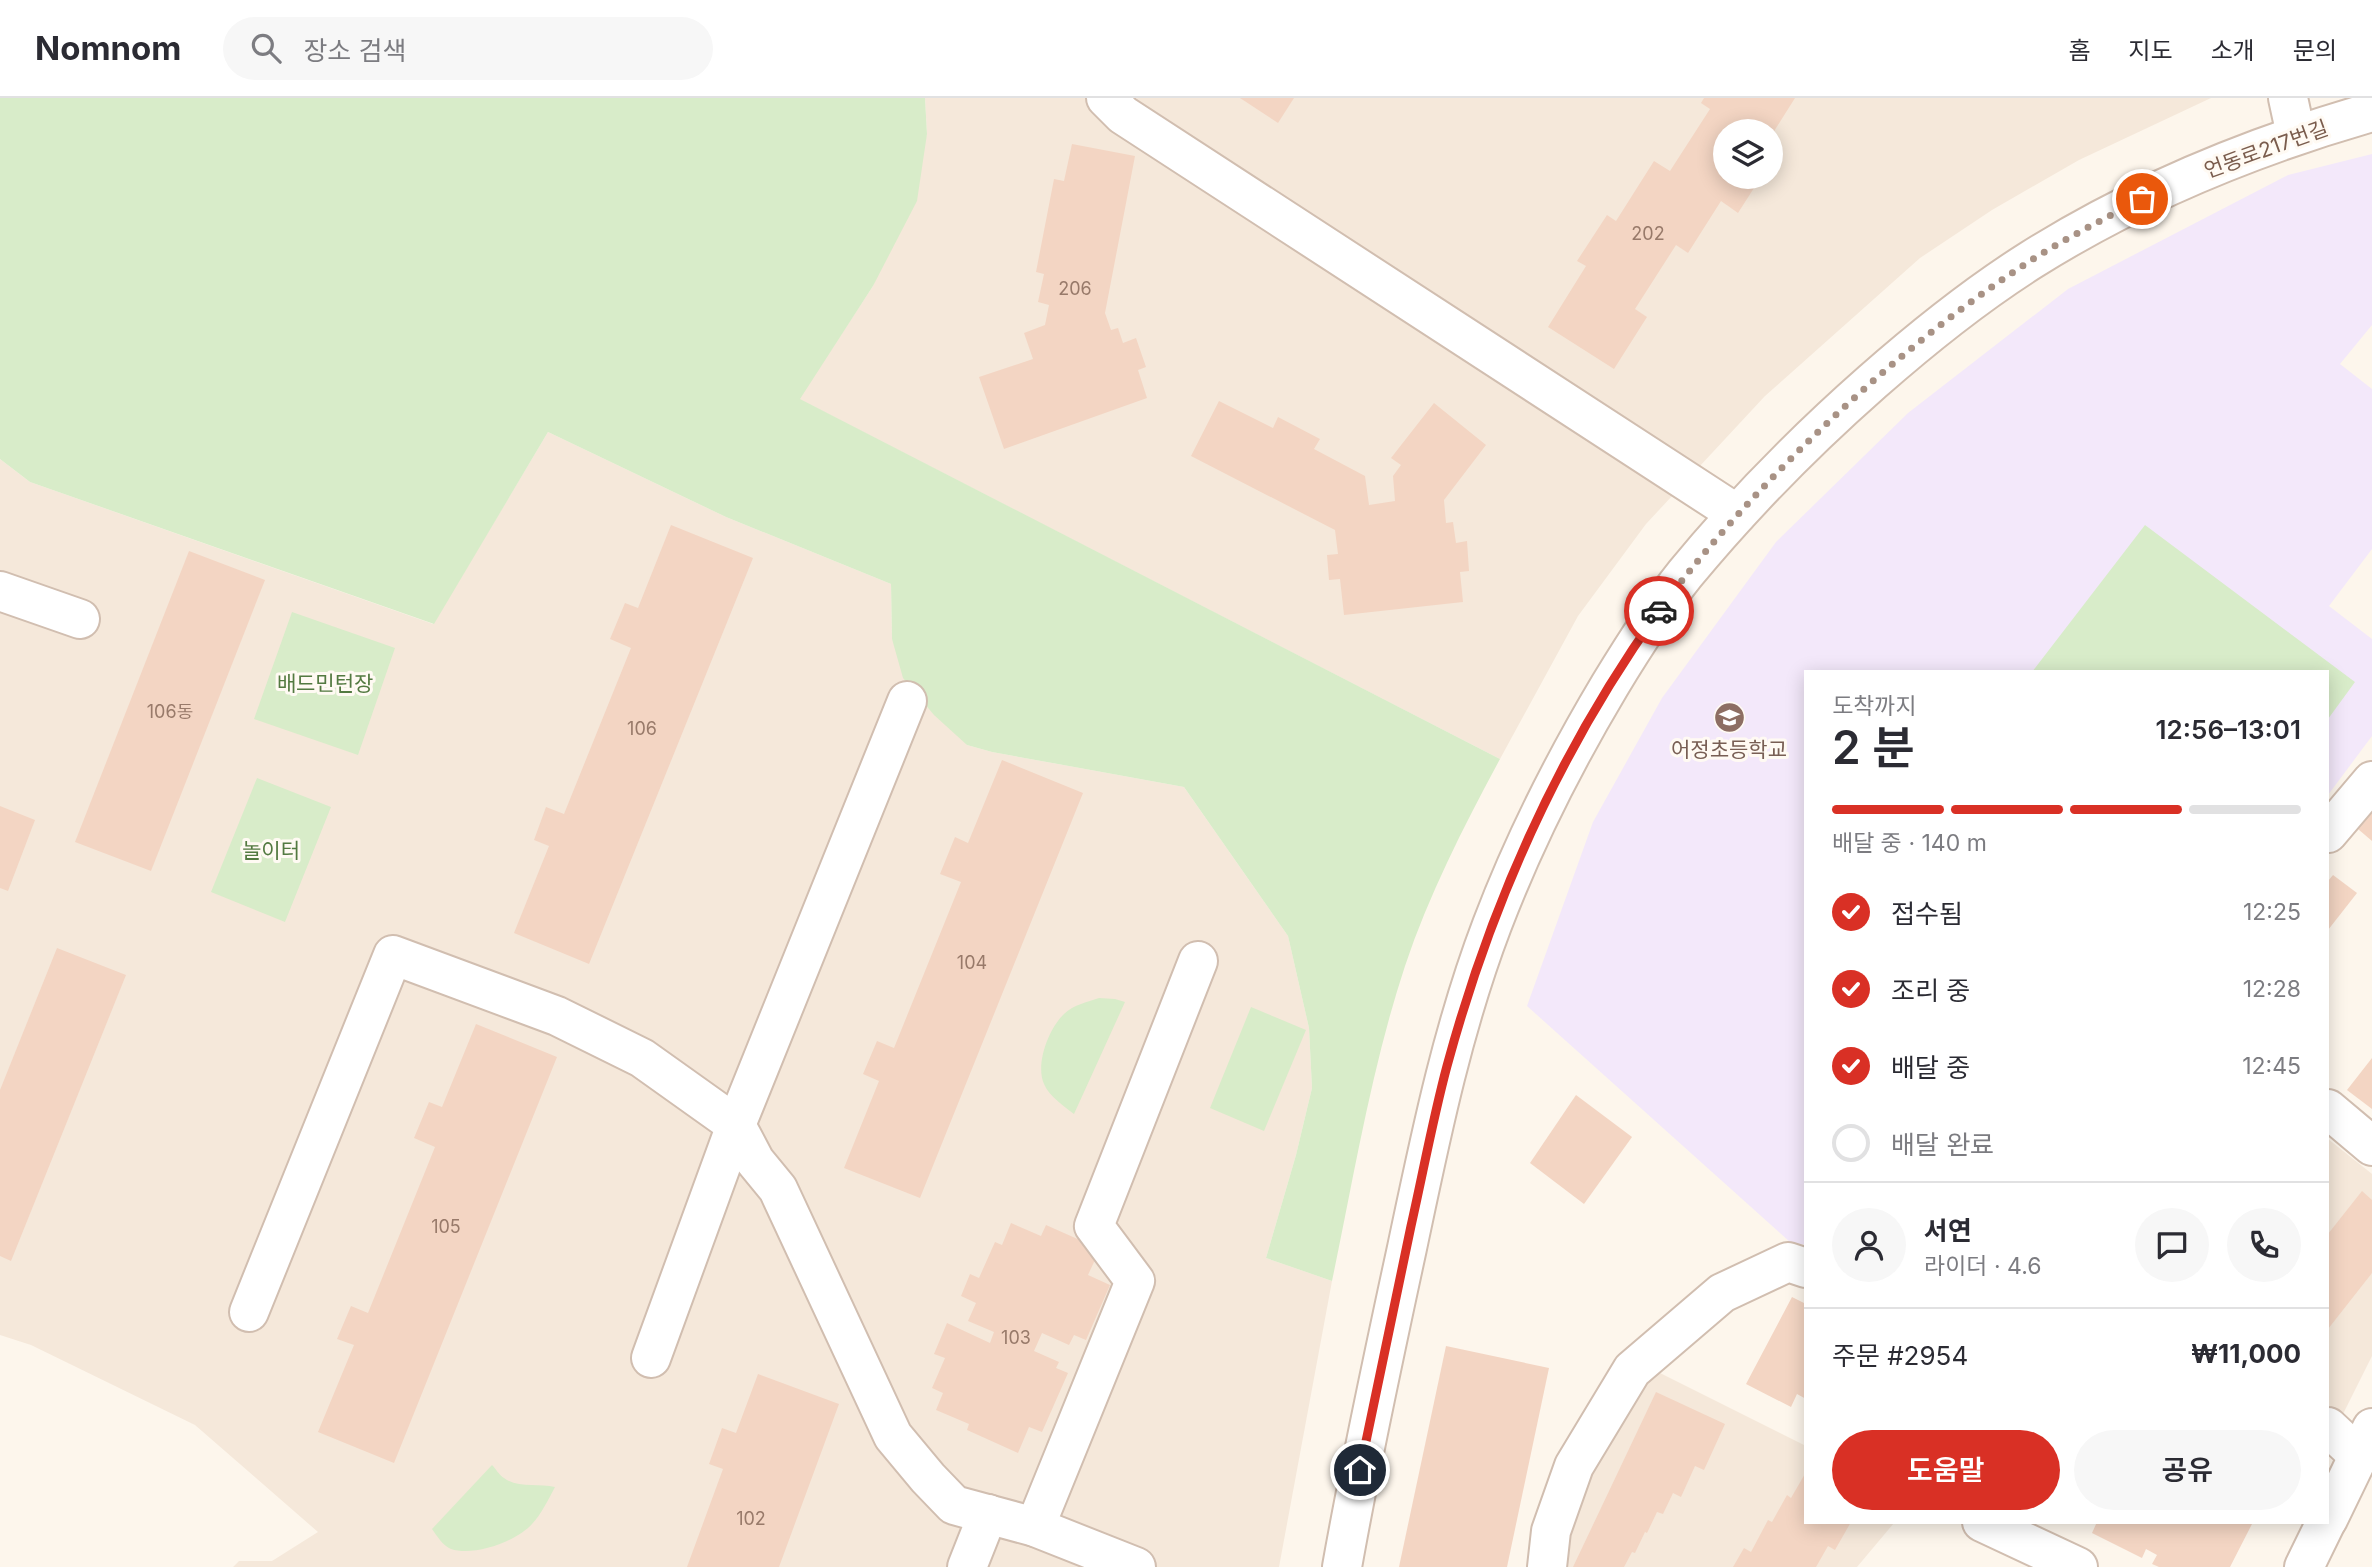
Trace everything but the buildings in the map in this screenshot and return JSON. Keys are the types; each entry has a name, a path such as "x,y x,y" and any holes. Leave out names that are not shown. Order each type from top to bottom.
{"street":[{"path":"1106,98 1123,115 1737,514"},
{"path":"2288,98 2296,135"},
{"name":"언동로217번길","path":"1342,1567 1360,1470 1446,1068 1490,929 1522,850 1559,774 1635,644 1683,577 1737,514 1838,412 1958,310 2032,259 2159,191 2296,135 2372,112"},
{"path":"0,591 80,619"},
{"path":"651,1358 736,1125 907,701"},
{"path":"2329,832 2372,781"},
{"path":"249,1312 393,955 569,1022 642,1058 736,1125 755,1161 778,1189 893,1436 928,1478 954,1505 1035,1527 1136,1567"},
{"path":"1035,1527 1135,1281 1094,1226 1198,961"},
{"path":"2329,1110 2372,1146"},
{"path":"1547,1567 1551,1531 1573,1466 1632,1370 1722,1293 1788,1262 1804,1267"},
{"path":"2329,1427 2365,1442 2329,1517"},
{"path":"967,1567 988,1514"},
{"path":"1986,1524 2078,1567"},
{"path":"2304,1567 2326,1524"}],"shaded area":[{"path":"925,98 2211,98 2079,160 1992,210 1920,258 1765,396 1646,524 1578,616 1500,759 799,399 873,286 927,134"},
{"name":"어정초등학교","path":"2372,154 2372,325 2340,364 2372,389 2372,549 2329,606 2372,639 2372,736 2329,794 2329,670 1804,670 1804,1245 1790,1242 1527,1006 1593,822 1662,698 1776,542 1908,413 2068,289 2288,175"},
{"path":"548,432 726,517 891,584 892,639 967,745 992,752 1184,787 1288,936 1309,1028 1312,1088 1266,1258 1332,1281 1279,1567 233,1567 239,1561 272,1561 318,1532 195,1425 31,1345 0,1335 0,459 30,482 433,624"},
{"path":"2329,1140 2372,1174 2372,1356 2329,1442"},
{"path":"1650,1368 1804,1445 1804,1524 1893,1524 1857,1567 1558,1567 1585,1468"}],"green space":[{"path":"0,98 925,98 927,134 917,201 873,286 800,399 1500,759 1448,861 1405,966 1382,1044 1332,1281 1266,1258 1312,1088 1309,1028 1288,936 1184,787 992,752 967,745 934,715 903,678 892,639 891,584 726,517 548,432 434,624 30,482 0,459"},
{"path":"2145,525 2355,682 2329,718 2329,670 2034,670"},
{"name":"배드민턴장","path":"292,612 395,648 358,755 254,719"},
{"name":"놀이터","path":"257,778 331,807 285,922 211,892"},
{"path":"1099,998 1125,1002 1074,1114 1046,1088 1042,1076 1042,1057 1058,1020 1076,1006"},
{"path":"1251,1007 1306,1030 1264,1131 1210,1108"},
{"path":"492,1465 510,1481 522,1485 555,1487 535,1520 516,1536 483,1549 460,1551 448,1548 432,1529"}],"way so far":[{"path":"1659,611 1683,577 1737,514 1838,412 1899,358 1958,310 2032,259 2142,199"}],"place":[{"name":"어정초등학교","path":"1729,717"}],"route":[{"path":"1360,1470 1446,1068 1490,929 1522,850 1559,774 1609,686 1659,611"}]}
